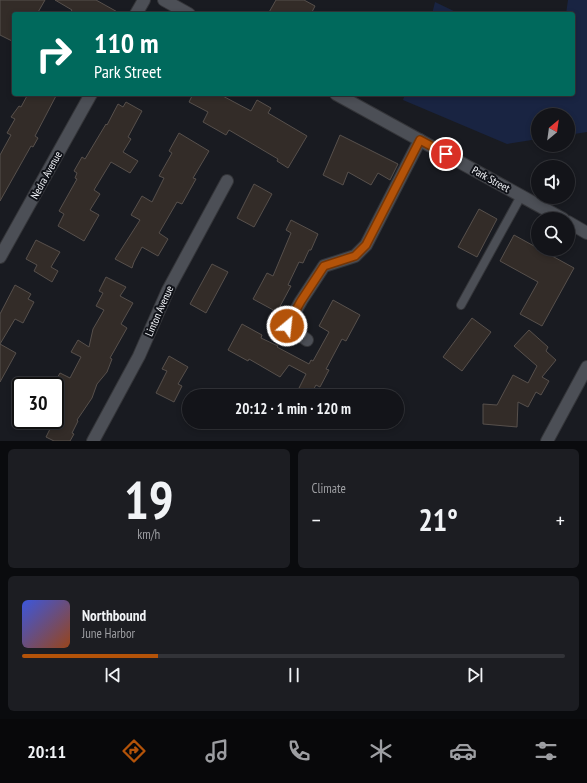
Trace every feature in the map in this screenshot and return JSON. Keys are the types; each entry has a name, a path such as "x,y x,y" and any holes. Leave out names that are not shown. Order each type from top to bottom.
{"street":[{"path":"137,12 144,0"},
{"path":"166,1 185,12"},
{"name":"Nedra Avenue","path":"0,257 90,96"},
{"name":"Park Street","path":"340,96 550,212"},
{"path":"307,340 287,326 301,301 324,266 355,256 366,245 420,140"},
{"name":"Linton Avenue","path":"93,441 139,356 168,290 227,181"},
{"path":"575,226 587,233"},
{"path":"547,441 587,367"}],"lane":[{"path":"461,305 521,196"}],"shaded area":[{"path":"568,0 587,0 587,132 575,134 575,108 531,108 531,140 507,144 403,100 404,96 575,96 575,12 566,12"},
{"path":"435,2 456,12 432,12"}],"building":[{"path":"0,0 45,0 38,12 12,12 12,41 0,35"},
{"path":"55,0 96,0 117,12 70,12 72,10"},
{"path":"276,0 304,0 315,6 312,12 269,12"},
{"path":"27,96 56,96 35,136 38,138 33,147 31,146 0,201 0,155 11,135 7,133 15,119 11,117 19,106 21,107"},
{"path":"192,96 223,96 251,111 257,100 271,108 268,113 307,136 288,168 277,161 278,159 229,130 226,135 203,122 208,112 189,102"},
{"path":"126,102 142,111 128,137 131,139 123,152 138,161 130,173 111,162 94,190 100,194 90,210 99,215 84,241 58,226 64,214 59,211 77,179 75,178 77,173 74,171 82,157 85,159 106,124 107,125 118,104 123,107"},
{"path":"179,133 209,151 193,178 196,179 182,204 177,202 159,233 168,239 158,256 142,247 132,268 115,259 140,220 131,215 142,196 152,202 164,178 159,176 172,153 169,151"},
{"path":"340,135 398,164 390,180 378,173 371,185 348,172 343,185 323,175"},
{"path":"254,184 272,194 254,227 237,218"},
{"path":"479,209 497,219 477,257 458,247"},
{"path":"291,220 318,234 303,263 299,262 288,285 291,286 277,312 253,299 267,273 273,276 291,233 286,230"},
{"path":"514,235 531,244 531,256 552,256 574,268 542,326 520,314 538,282 500,261"},
{"path":"36,240 60,252 51,267 58,271 52,282 34,271 37,265 26,259"},
{"path":"212,264 228,272 206,313 190,304"},
{"path":"106,277 126,287 120,296 133,303 121,324 127,328 110,358 112,359 107,372 97,384 92,398 77,420 78,421 72,433 74,434 70,441 54,441 46,437 50,429 64,429 64,377 58,377 60,373 70,378 81,357 71,352 78,340 89,347 93,329 104,310 96,306 103,293 99,291"},
{"path":"15,285 31,294 28,299 34,302 23,323 15,319 0,344 0,314"},
{"path":"333,300 360,315 346,341 342,339 326,369 329,370 320,387 316,385 314,389 299,388 306,374 289,365 280,377 249,359 248,361 228,350 242,324 262,335 261,338 309,364 311,360 313,361 329,332 319,326"},
{"path":"472,318 491,332 462,371 443,357"},
{"path":"529,330 548,347 546,351 556,360 542,377 549,381 541,395 536,392 528,407 518,402 517,427 483,424 483,404 497,405 513,375 528,383 537,366 514,346"},
{"path":"0,344 16,353 0,382"},
{"path":"169,356 188,367 178,384 182,386 174,402 156,393 167,371 162,369"}],"route":[{"path":"287,326 301,301 324,266 355,256 366,245 420,140 446,154"}]}
